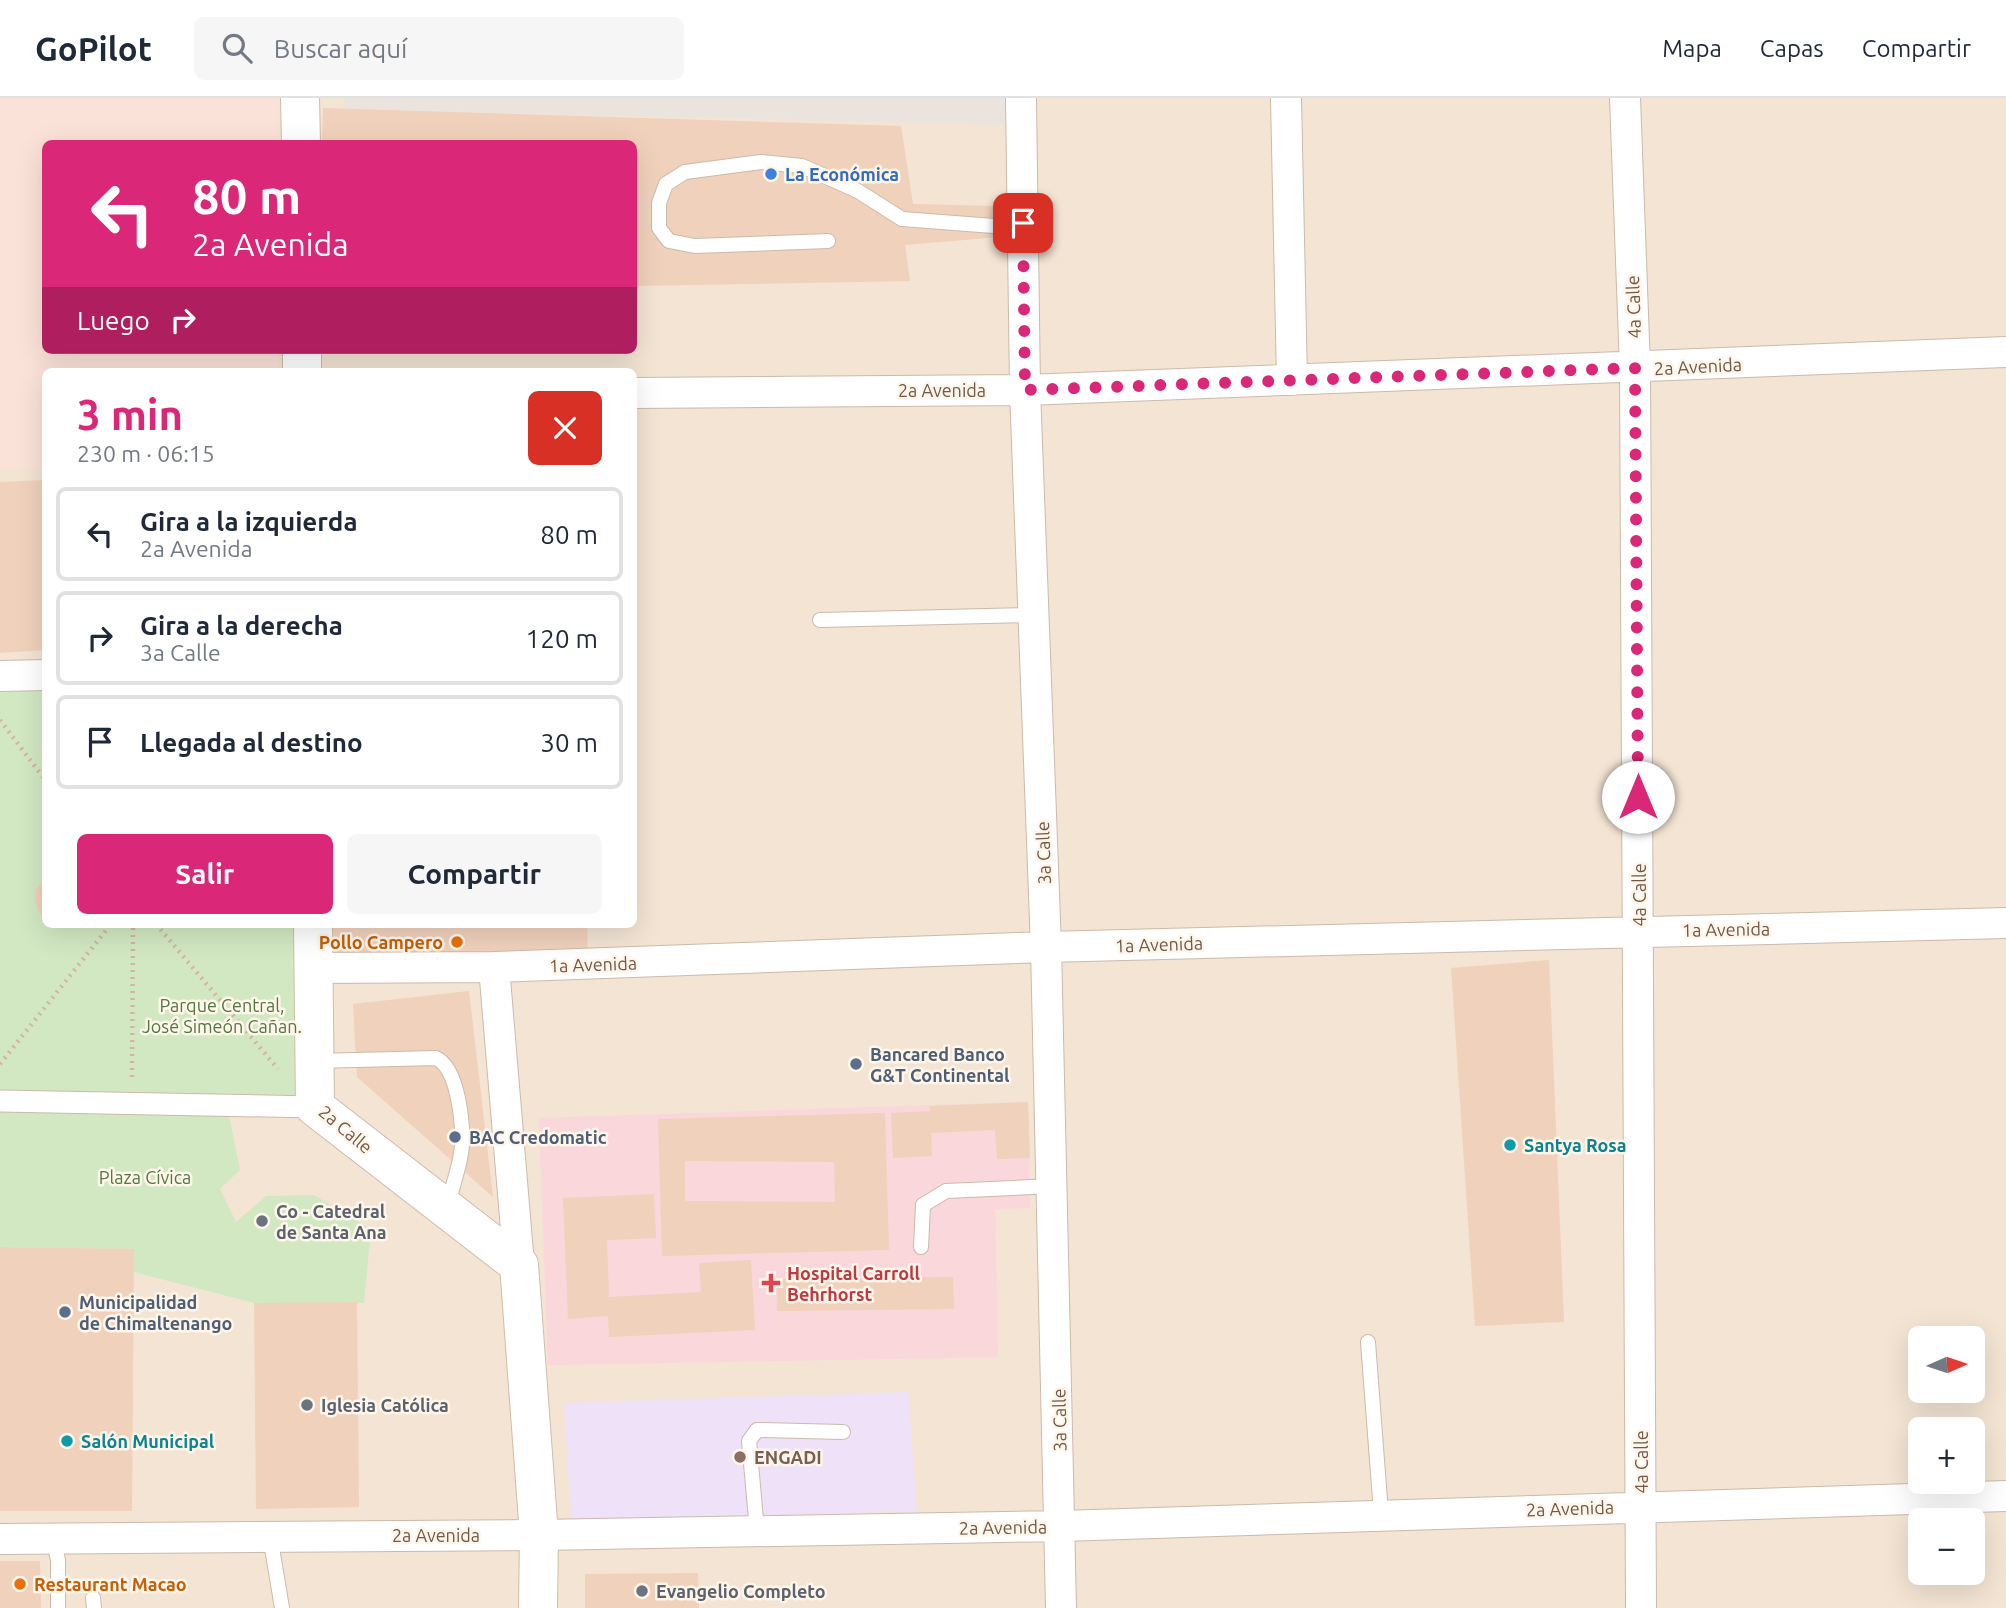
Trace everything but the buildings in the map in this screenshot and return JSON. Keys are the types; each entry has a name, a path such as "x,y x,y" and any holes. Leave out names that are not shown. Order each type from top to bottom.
{"main road":[{"path":"300,98 301,140"},
{"name":"2a Calle","path":"313,928 315,1107 519,1265"},
{"path":"519,1265 539,1535 538,1608"}],"street":[{"name":"3a Calle","path":"1021,98 1025,390 1046,947 1061,1608"},
{"path":"1286,98 1292,380"},
{"name":"4a Calle","path":"1625,98 1635,368 1641,1608"},
{"name":"2a Avenida","path":"637,393 1025,390 2006,352"},
{"path":"0,676 42,675"},
{"name":"1a Avenida","path":"313,968 494,967 1046,947 2006,923"},
{"path":"494,967 519,1265"},
{"path":"0,1101 315,1107"},
{"name":"2a Avenida","path":"0,1539 539,1535 1061,1526 1381,1513 2006,1496"}],"lane":[{"path":"828,241 695,247 669,241 659,228 659,203 666,184 685,172 761,162 802,166 858,191 902,219 1007,227 1023,223"},
{"path":"820,620 1033,615"},
{"path":"314,1061 436,1058 445,1062 452,1075 462,1146 447,1209"},
{"path":"921,1247 923,1205 946,1191 1053,1185"},
{"path":"1368,1342 1381,1513"},
{"path":"757,1531 749,1441 752,1434 757,1430 843,1432"},
{"path":"270,1536 282,1608"},
{"path":"53,1538 58,1560 58,1608"}],"path":[{"path":"0,720 42,775"},
{"path":"0,1065 108,928"},
{"path":"132,1104 133,928"},
{"path":"159,928 277,1068 315,1107"}],"shaded area":[{"path":"0,98 2006,98 2006,1608 0,1608"},
{"path":"0,98 278,98 278,140 42,140 42,354 278,354 278,368 42,368 42,467 0,469"},
{"path":"345,98 1006,98 1007,125 345,109"},
{"name":"Hospital Carroll Behrhorst","path":"1028,1102 1030,1208 995,1209 998,1357 548,1365 539,1118"},
{"name":"ENGADI","path":"908,1392 917,1511 571,1521 564,1403"}],"green space":[{"path":"42,675 42,928 313,928 315,1107 227,1106 240,1170 220,1189 236,1222 266,1196 314,1195 371,1229 364,1303 254,1303 134,1272 134,1249 0,1247 0,676"}],"place":[{"name":"La Económica","path":"771,174"},
{"name":"Pollo Campero","path":"457,942"},
{"name":"Bancared Banco G&T Continental","path":"856,1064"},
{"name":"BAC Credomatic","path":"455,1137"},
{"name":"Santya Rosa","path":"1510,1145"},
{"name":"Co - Catedral de Santa Ana","path":"262,1221"},
{"name":"Hospital Carroll Behrhorst","path":"771,1283"},
{"name":"Municipalidad de Chimaltenango","path":"65,1312"},
{"name":"Iglesia Católica","path":"307,1405"},
{"name":"Salón Municipal","path":"67,1441"},
{"name":"ENGADI","path":"740,1457"},
{"name":"Restaurant Macao","path":"20,1584"},
{"name":"Evangelio Completo","path":"642,1591"}],"route":[{"path":"1023,223 1025,390 1635,368 1638,797"}],"park label":[{"name":"Parque Central, José Simeón Cañan.","path":"222,1016"},
{"name":"Plaza Cívica","path":"145,1177"}]}
